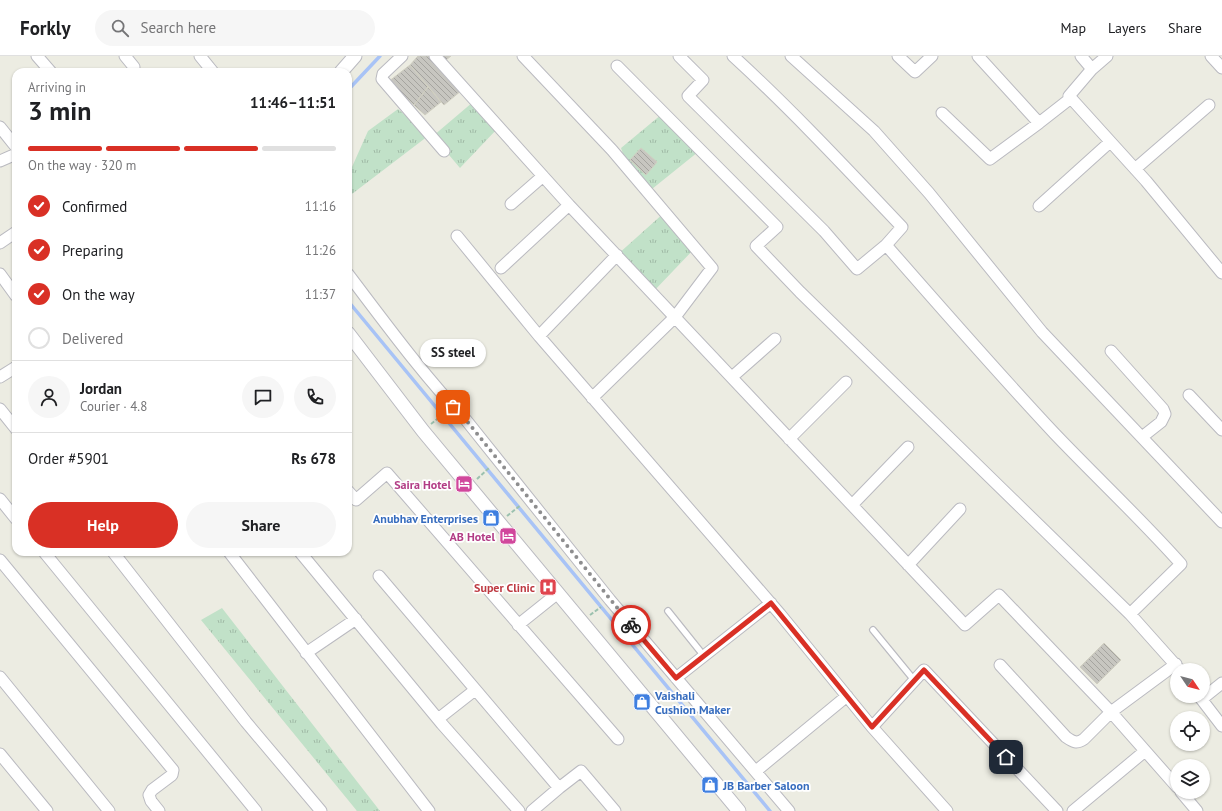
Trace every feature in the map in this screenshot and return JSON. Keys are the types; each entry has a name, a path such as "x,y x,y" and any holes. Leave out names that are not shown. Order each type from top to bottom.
{"street":[{"path":"37,56 48,68"},
{"path":"125,56 134,67"},
{"path":"200,56 210,68"},
{"path":"402,56 383,74 382,79 444,151"},
{"path":"435,56 569,205 965,625 999,595 1111,712 1170,779"},
{"path":"523,56 612,150 712,268 675,317 592,398"},
{"path":"679,56 703,80 688,96 824,231 858,269 886,245 902,227 789,109 733,56"},
{"path":"791,56 874,131 929,194 1042,332 1222,522"},
{"path":"898,56 915,72 932,56"},
{"path":"978,56 1039,123"},
{"path":"1081,56 1092,69"},
{"path":"942,113 990,159 1070,98 1069,96 1092,69 1108,56"},
{"path":"1211,56 1222,68"},
{"path":"344,68 353,57"},
{"path":"617,66 777,227 756,246 806,297 1130,614 1174,663"},
{"path":"1070,98 1135,169 1222,274"},
{"path":"1135,169 1209,105"},
{"path":"0,127 12,142"},
{"path":"1038,206 1110,142"},
{"path":"0,161 12,156"},
{"path":"511,204 543,176"},
{"path":"501,268 569,205"},
{"path":"0,243 12,235"},
{"path":"457,236 538,336 771,603 872,727 948,811"},
{"path":"886,245 948,317 1050,428 1158,538 1181,564 1130,614"},
{"path":"538,336 617,255"},
{"path":"0,274 12,290"},
{"path":"352,279 401,344 453,407 466,420 610,600 789,811"},
{"path":"352,338 423,431 739,811"},
{"path":"732,377 775,339"},
{"path":"1112,351 1163,409 1165,414 1161,422 1142,437"},
{"path":"0,377 12,370"},
{"path":"789,439 846,382"},
{"path":"1189,395 1222,430"},
{"path":"0,409 12,424"},
{"path":"852,505 908,447"},
{"path":"352,496 356,500 387,473 618,739"},
{"path":"0,499 12,513"},
{"path":"908,565 960,509"},
{"path":"47,556 256,811"},
{"path":"116,556 246,722 321,811"},
{"path":"231,556 429,811"},
{"path":"303,556 438,718 519,811"},
{"path":"0,560 173,770 172,775 152,790 149,795 151,801 159,811"},
{"path":"379,576 558,788"},
{"path":"518,625 558,593"},
{"path":"676,678 771,603"},
{"path":"306,653 356,619"},
{"path":"1000,665 1066,737 1075,742 1079,742 1084,739 1111,712 1170,672"},
{"path":"872,727 924,670 1057,811"},
{"path":"0,677 109,811"},
{"path":"1210,691 1222,683"},
{"path":"438,718 475,690"},
{"path":"756,771 847,696"},
{"path":"1204,703 1222,726"},
{"path":"1073,811 1145,751"},
{"path":"0,754 47,811"},
{"path":"532,811 558,788 581,772 615,811"},
{"path":"1187,799 1198,811"}],"lane":[{"path":"668,611 704,656"},
{"path":"873,630 914,680"}],"path":[{"path":"433,423 444,414"},
{"path":"481,475 490,467"},
{"path":"510,513 522,504"},
{"path":"592,614 603,605"}],"green space":[{"path":"473,102 497,129 460,168 433,136"},
{"path":"398,109 428,136 352,194 352,167 368,131"},
{"path":"662,114 698,152 652,189 627,165 621,148"},
{"path":"665,212 695,248 652,293 617,255"},
{"path":"222,608 380,811 357,811 201,620"}],"building":[{"path":"418,56 429,56 462,90 444,105 410,65"},
{"path":"442,56 451,56 446,60"},
{"path":"410,65 428,87 414,105 388,82"},
{"path":"428,87 441,102 425,115 414,105"},
{"path":"641,148 657,162 646,175 630,160"},
{"path":"1104,643 1121,660 1097,684 1080,667"}],"waterway":[{"path":"352,86 380,56"},
{"path":"352,306 770,811"}],"way so far":[{"path":"453,407 466,420 631,625"}],"place":[{"name":"SS steel","path":"453,407"},
{"name":"Saira Hotel","path":"464,484"},
{"name":"Anubhav Enterprises","path":"491,518"},
{"name":"AB Hotel","path":"508,536"},
{"name":"Super Clinic","path":"548,587"},
{"name":"Vaishali Cushion Maker","path":"642,702"},
{"name":"JB Barber Saloon","path":"710,785"}],"route":[{"path":"631,625 676,678 771,603 872,727 924,670 1006,757"}]}
